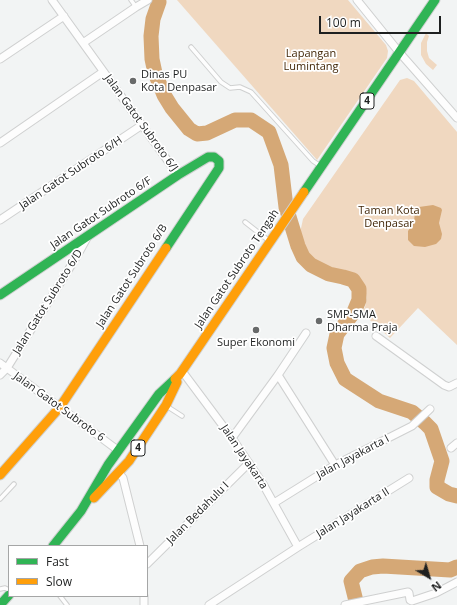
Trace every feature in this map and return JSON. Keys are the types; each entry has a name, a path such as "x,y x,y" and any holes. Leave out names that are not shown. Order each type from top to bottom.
{"main road":[{"name":"Jalan Gatot Subroto Tengah","path":"53,545 81,511 108,465 159,394 181,372 435,0"},
{"name":"Jalan Gatot Subroto 6/F","path":"0,295 178,175 208,157 213,156 216,158"},
{"name":"Jalan Gatot Subroto 6/B","path":"60,408 219,168 219,161 216,158"},
{"name":"4","path":"81,511 119,473 166,406 181,372"},
{"path":"0,475 60,408"},
{"path":"0,605 8,597"}],"street":[{"name":"Jalan Gatot Subroto 6/J","path":"52,0 178,175"},
{"path":"83,43 148,0"},
{"path":"357,0 399,52 457,118"},
{"path":"0,59 64,16"},
{"name":"Jalan Gatot Subroto 6/J","path":"0,143 103,72"},
{"name":"Jalan Gatot Subroto 6/H","path":"0,220 142,126"},
{"name":"Jalan Gatot Subroto 6/D","path":"0,375 7,368 88,236"},
{"path":"232,438 278,375 306,332"},
{"path":"376,336 444,385 449,387 457,383"},
{"name":"Jalan Gatot Subroto 6","path":"0,363 118,451"},
{"name":"Jalan Jayakarta","path":"181,372 232,438 249,463 263,484 298,547"},
{"path":"278,375 335,465"},
{"name":"Jalan Jayakarta I","path":"274,503 335,465 415,424 430,409"},
{"name":"Jalan Bedahulu I","path":"148,563 249,463"},
{"path":"119,473 123,478 140,545"},
{"name":"Jalan Jayakarta II","path":"209,605 298,547 409,478"},
{"path":"347,604 360,603 408,592 411,601 436,593 457,582"}],"lane":[{"path":"131,0 136,7"},
{"path":"191,46 221,82 230,88 240,87 251,92 313,161 322,167"},
{"path":"246,222 271,242"},
{"path":"166,406 182,416"},
{"path":"0,499 14,484"},
{"path":"61,597 67,605"}],"green space":[{"name":"Lapangan Lumintang","path":"177,0 348,0 386,45 388,51 387,58 317,160"},
{"path":"426,33 429,36 427,51 429,58 437,65 433,70 426,64 421,55 421,43"},
{"name":"Taman Kota Denpasar","path":"407,78 414,81 457,132 457,345 418,308 390,338 362,313 367,298 365,289 360,281 349,274 339,270 332,270 316,263 305,250 300,233 303,219 400,80"}],"shaded area":[{"path":"433,205 441,208 442,210 439,223 442,234 441,239 436,244 425,247 414,246 408,240 408,231 414,222 415,211 419,207"}],"waterway":[{"path":"158,0 159,2 153,19 151,36 152,59 155,73 164,95 172,108 189,129 197,134 207,133 235,120 251,120 269,132 281,165 286,207 303,257 311,265 329,274 353,280 359,289 359,300 354,312 337,334 334,348 337,363 345,379 379,401 412,412 431,429 442,461 437,480 437,487 449,494 457,496"},
{"path":"357,605 351,581 360,571 372,567 383,566 450,570 457,567"}],"traffic: fast":[{"path":"304,192 435,0"},
{"path":"0,295 178,175 208,157 214,157 219,161 219,168 166,248"},
{"path":"54,545 81,511 108,465 159,394 175,379"},
{"path":"0,605 8,596"}],"traffic: slow":[{"path":"175,379 180,374 304,192"},
{"path":"0,475 60,407 166,248"},
{"path":"94,498 129,461 166,405 177,382"}],"place":[{"name":"Dinas PU Kota Denpasar","path":"133,81"},
{"name":"SMP-SMA Dharma Praja","path":"319,321"},
{"name":"Super Ekonomi","path":"256,330"}]}
